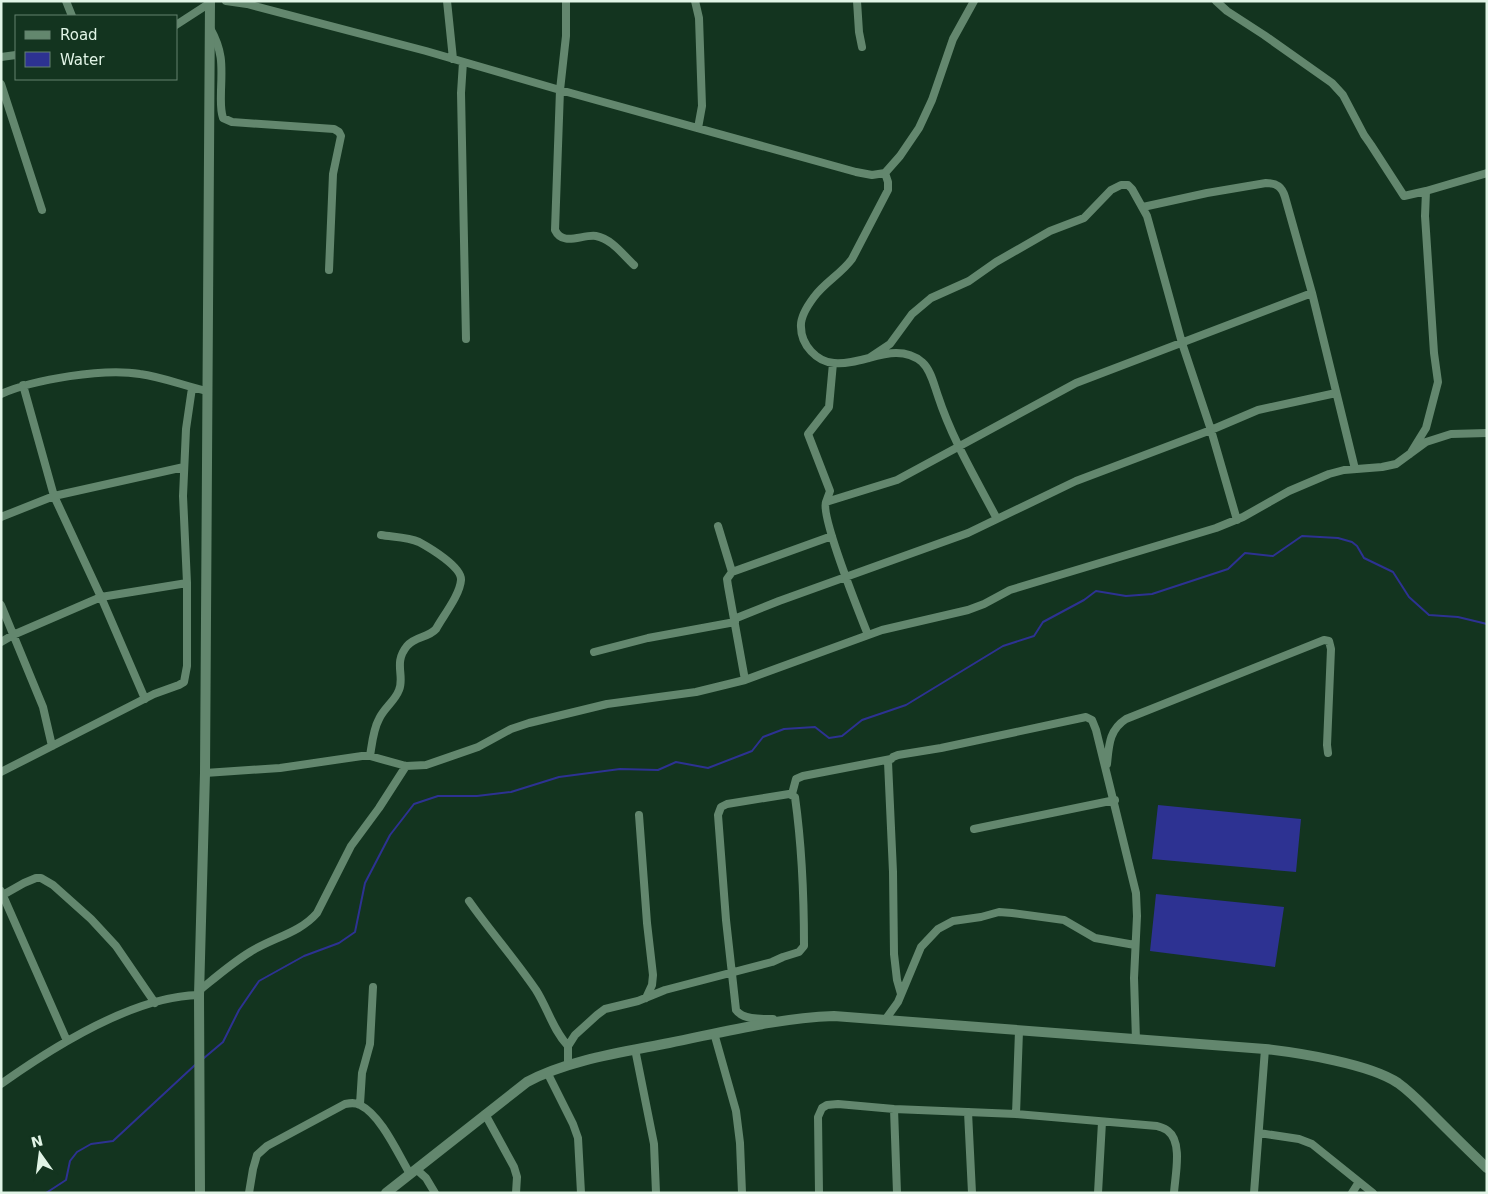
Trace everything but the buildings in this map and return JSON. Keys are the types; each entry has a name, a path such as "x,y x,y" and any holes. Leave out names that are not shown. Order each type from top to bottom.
{"street":[{"path":"66,1 72,15"},
{"path":"226,1 247,4 453,59 872,175 885,173 900,156 919,128 932,100 953,39 974,1"},
{"path":"447,1 453,59"},
{"path":"566,1 566,36 560,90 555,230 558,235 566,239 594,236 603,239 615,246 634,265"},
{"path":"695,1 699,18 702,106 698,128"},
{"path":"857,1 862,47"},
{"path":"1216,1 1227,11 1332,82 1343,95 1364,135 1404,196 1487,173"},
{"path":"178,24 188,19 206,3"},
{"path":"200,1193 200,993 205,773 210,27 206,3"},
{"path":"210,27 218,41 222,55 221,108 224,118 232,122 334,129 340,132 341,136 333,174 329,270"},
{"path":"1,57 15,55"},
{"path":"464,62 462,93 466,339"},
{"path":"1,84 42,210"},
{"path":"885,173 888,190 852,260 826,283 814,297 801,322 802,338 806,346 815,355 833,363 855,362 888,353 903,353 916,358 924,364 932,378 943,412 997,519"},
{"path":"1143,207 1266,183 1279,186 1285,197 1312,293 1355,469"},
{"path":"869,358 890,344 912,314 923,303 968,281 1050,230 1084,218 1115,187 1124,184 1132,189 1143,207 1151,229 1182,343 1211,430 1236,520"},
{"path":"1409,455 1426,428 1438,382 1425,216 1426,191"},
{"path":"826,502 897,480 1076,383 1312,293"},
{"path":"833,363 829,407 808,434 830,491 824,508 832,536 868,635"},
{"path":"1,394 23,385 103,372 124,372 159,378 207,391"},
{"path":"23,385 54,496 101,597 145,699"},
{"path":"1,772 145,699 184,682 187,666 187,583 183,496 186,429 192,388"},
{"path":"594,652 648,638 734,621 968,533 1089,475 1211,430 1258,410 1336,393"},
{"path":"205,773 280,768 370,756 406,766 426,765 461,753 511,729 529,723 606,704 696,692 745,680 868,635 897,626 968,610 989,602 1010,590 1216,528 1236,520 1289,491 1329,474 1396,464 1426,442 1440,436 1462,432 1487,433"},
{"path":"1,517 54,496 184,467"},
{"path":"718,526 732,572"},
{"path":"370,756 375,729 379,719 400,689 399,667 401,655 412,641 433,633 455,597 461,581 460,573 444,558 418,542 380,535"},
{"path":"745,680 727,579 732,572 832,536"},
{"path":"1,642 101,597 187,583"},
{"path":"1,605 43,708 52,746"},
{"path":"1106,768 1111,735 1118,724 1324,640 1329,641 1331,649 1328,753"},
{"path":"568,1065 568,1046 575,1035 597,1014 665,990 731,974 796,954 804,946 802,869 795,797 792,794 796,779 891,759 898,755 970,742 1083,717 1089,718 1094,722 1136,893 1136,1040"},
{"path":"891,759 888,767 893,872 894,954 896,980 901,994"},
{"path":"1,1084 67,1041 120,1016 155,1003 184,995 200,993 223,970 250,951 311,921 317,913 351,846 379,808 406,766"},
{"path":"783,1020 756,1018 738,1013 734,1001 719,811 727,804 792,794"},
{"path":"974,829 1114,800"},
{"path":"639,814 653,975 652,985 646,998"},
{"path":"67,1041 2,894 24,883 41,878 53,885 116,946 155,1003"},
{"path":"469,901 534,988 544,1003 557,1032 568,1046"},
{"path":"885,1020 893,1010 901,994 921,947 938,929 953,921 999,912 1012,912 1064,920 1095,938 1135,944"},
{"path":"360,1104 362,1073 370,1044 373,987"},
{"path":"386,1193 527,1082 547,1072 568,1065 714,1032 783,1020 834,1016 1265,1049 1343,1063 1384,1075 1398,1083 1415,1097 1487,1168"},
{"path":"1016,1114 1019,1031"},
{"path":"714,1032 736,1111 740,1143 742,1193"},
{"path":"635,1049 654,1144 656,1193"},
{"path":"1254,1193 1265,1049"},
{"path":"547,1072 574,1124 578,1138 581,1193"},
{"path":"249,1193 257,1155 268,1146 345,1104 354,1103 360,1104 375,1117 413,1171 426,1178 435,1193"},
{"path":"819,1193 817,1125 822,1108 826,1105 838,1104 894,1109 1016,1114 1157,1126 1168,1130 1176,1144 1174,1193"},
{"path":"894,1109 897,1193"},
{"path":"968,1112 972,1193"},
{"path":"486,1114 514,1167 517,1178 516,1193"},
{"path":"1098,1193 1102,1122"},
{"path":"1259,1133 1299,1139 1312,1144 1373,1193"},
{"path":"1352,1193 1359,1182"}],"water":[{"path":"1158,805 1301,819 1296,872 1152,859"},
{"path":"1156,894 1284,907 1275,967 1150,951"}],"waterway":[{"path":"204,1058 223,1042 239,1010 259,981 304,956 339,943 355,932 365,883 390,835 414,804 438,796 477,796 511,792 559,777 620,769 658,770 676,762 708,768 752,751 763,737 784,729 815,727 829,738 842,736 862,720 906,705 1003,646 1034,636 1043,622 1084,600 1096,591 1126,596 1152,594 1228,569 1245,553 1273,556 1302,536 1338,538 1352,542 1357,546 1364,558 1393,572 1409,597 1429,615 1458,617 1487,624"},
{"path":"46,1193 66,1180 70,1161 77,1152 91,1144 113,1141 195,1065"}]}
